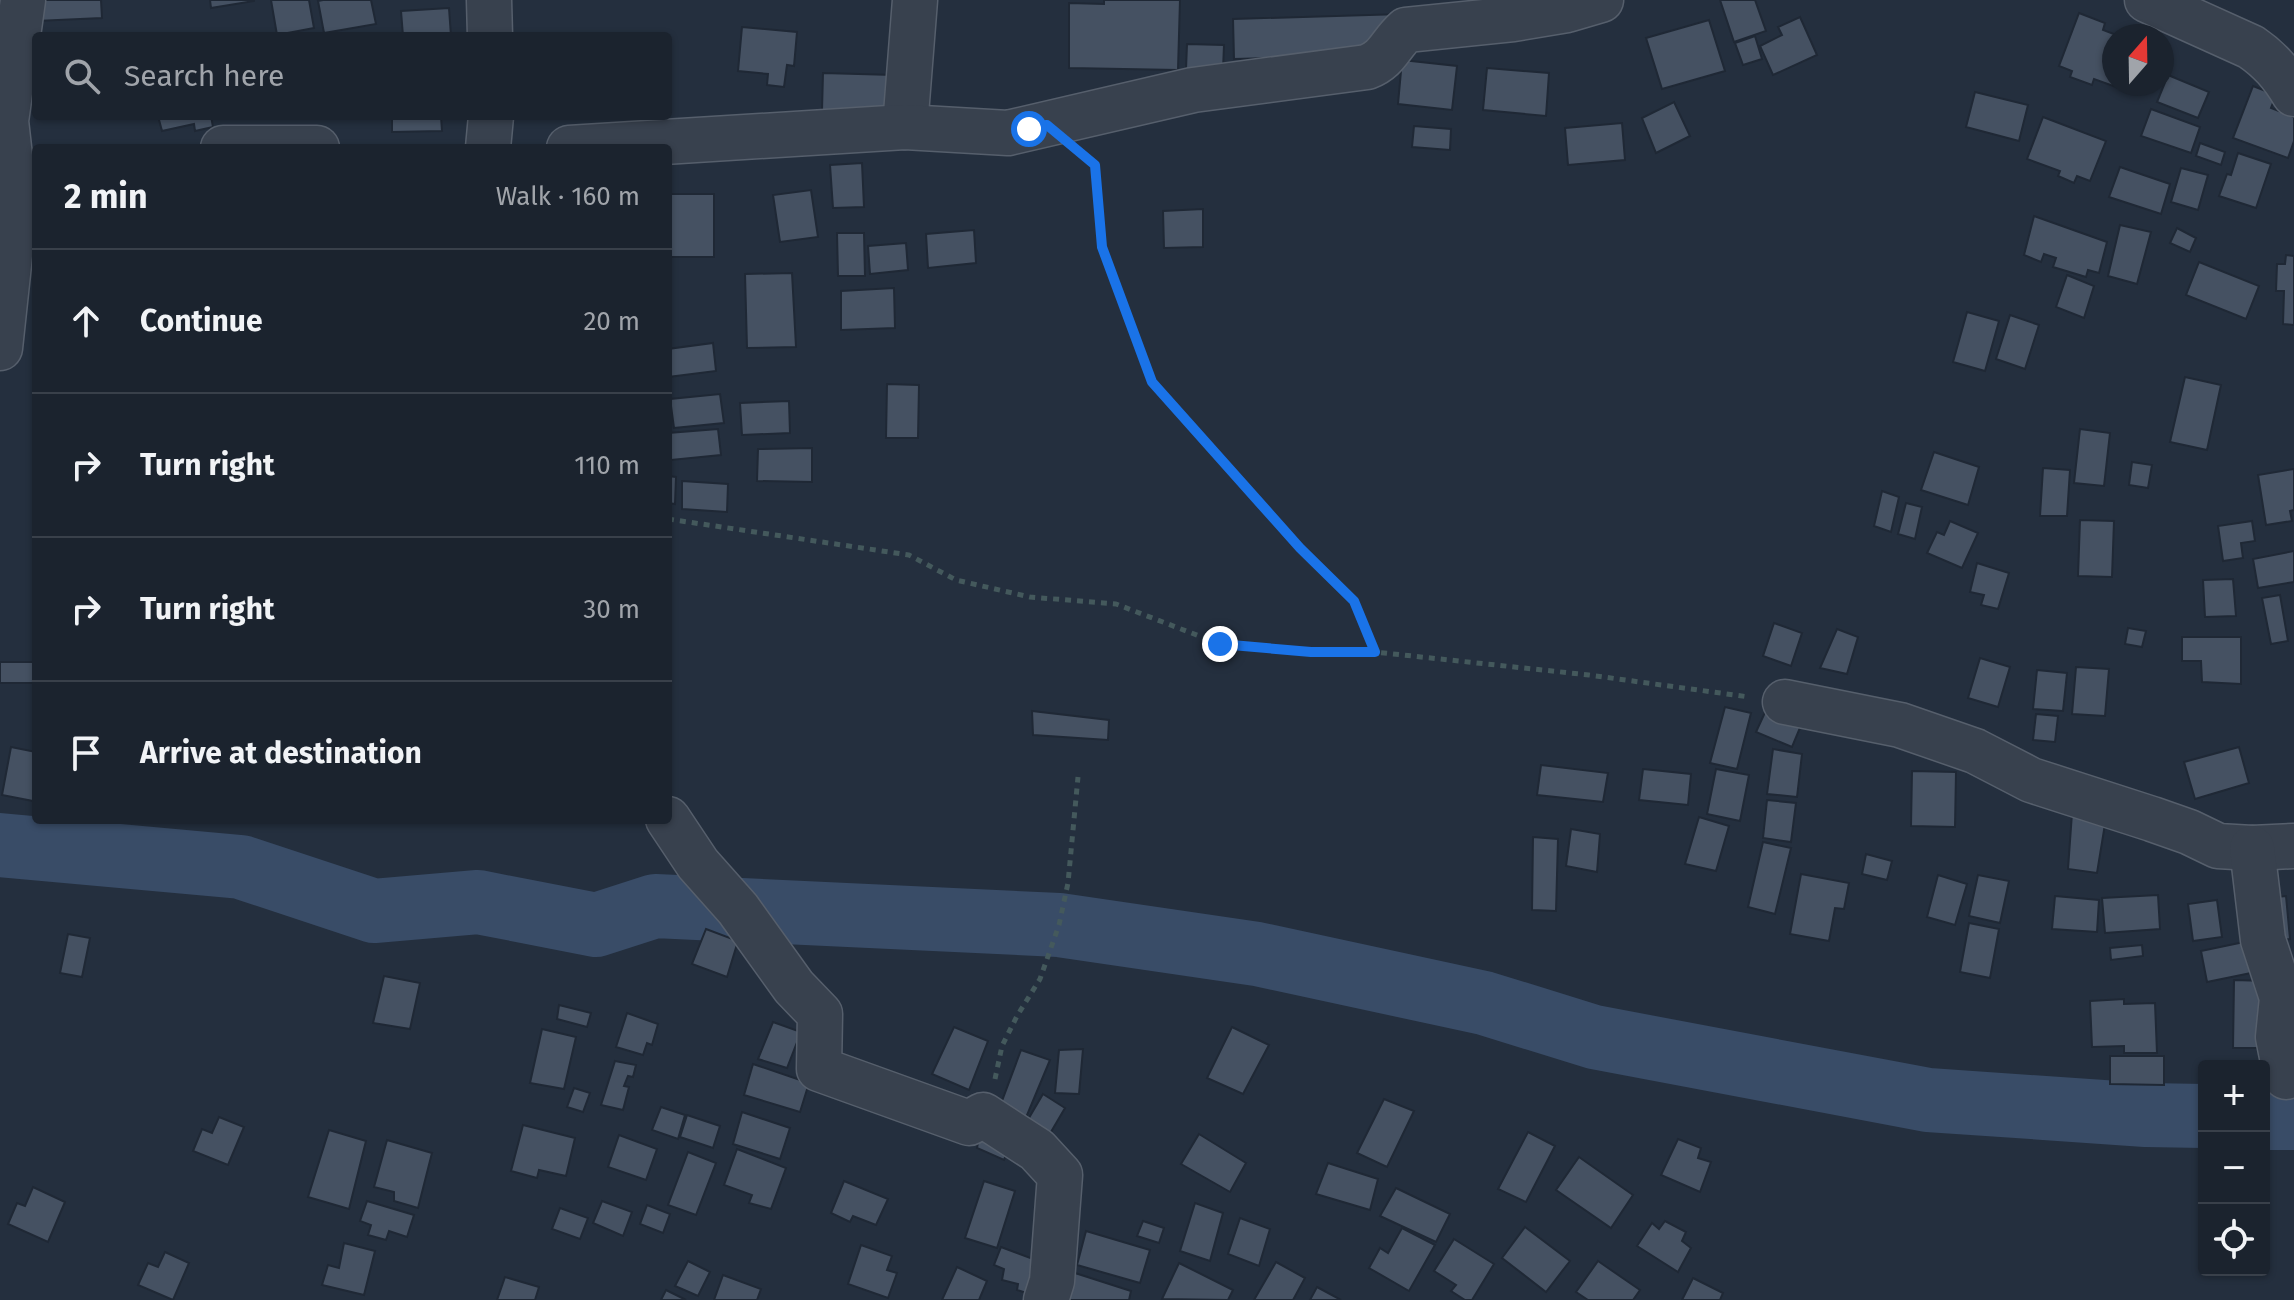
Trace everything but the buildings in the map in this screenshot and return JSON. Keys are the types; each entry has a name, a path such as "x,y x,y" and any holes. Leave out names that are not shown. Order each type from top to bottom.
{"street":[{"path":"0,348 16,203 6,121 23,0"},
{"path":"489,0 490,32"},
{"path":"905,127 915,0"},
{"path":"633,144 905,127 1008,133 1193,90 1367,67 1378,63 1406,30 1513,19 1567,10 1601,0"},
{"path":"2147,0 2251,47 2281,72 2294,94"},
{"path":"488,144 491,120"},
{"path":"1785,702 1900,725 1975,751 2031,780 2189,832 2218,846 2273,847 2263,940 2282,998 2278,1037 2286,1077"},
{"path":"671,824 698,864 738,909 794,987 820,1014 819,1069 969,1123 983,1115 1037,1150 1060,1175 1052,1281 1046,1300"}],"path":[{"path":"1047,125 1095,165 1102,247 1152,382 1300,548 1354,601 1375,652"},
{"path":"672,520 909,555 956,580 1030,597 1116,604 1220,644 1311,652 1375,652 1589,675 1785,702"},
{"path":"983,1115 997,1075 1002,1046 1040,979 1059,925 1068,883 1078,777"}],"waterway":[{"path":"0,845 241,867 374,911 478,902 596,925 655,906 1059,925 1257,954 1484,1003 1594,1037 1928,1100 2198,1116"},
{"path":"2270,1118 2294,1118"}],"route":[{"path":"1029,129 1047,125 1095,165 1102,247 1152,382 1300,548 1354,601 1375,652 1311,652 1220,644"}]}
